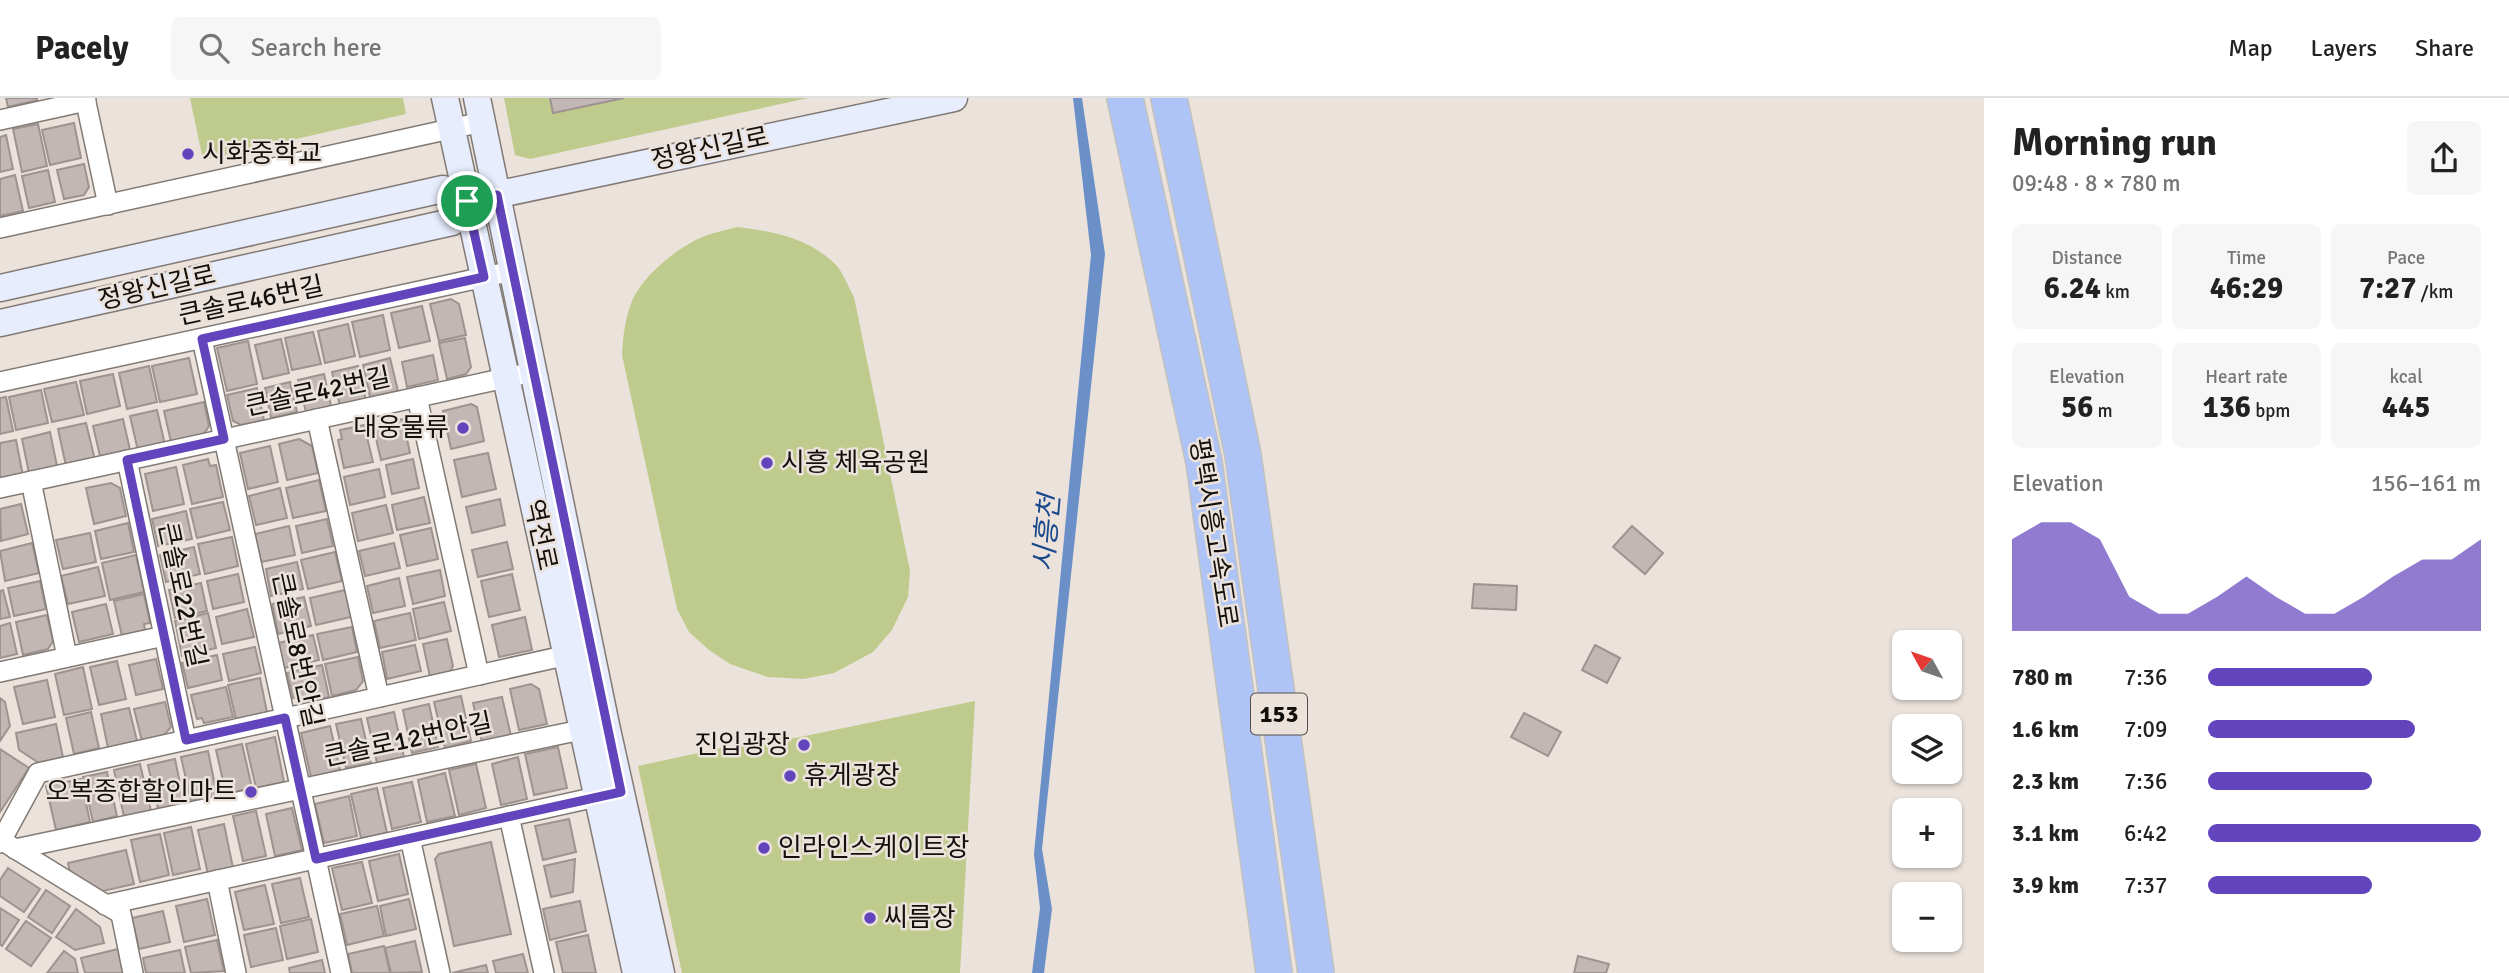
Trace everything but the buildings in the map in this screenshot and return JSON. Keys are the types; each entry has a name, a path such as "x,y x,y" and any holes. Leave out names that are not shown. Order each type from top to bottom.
{"highway":[{"name":"평택시흥고속도로","path":"1125,98 1204,462 1274,973"},
{"name":"평택시흥고속도로","path":"1169,98 1243,455 1316,973"}],"street":[{"name":"역전로","path":"445,98 506,378 579,653 609,794 636,973"},
{"name":"정왕신길로","path":"0,288 443,189 467,201 954,98"},
{"path":"0,120 86,99 108,205"},
{"name":"역전로","path":"479,110 533,372 579,653"},
{"path":"0,228 451,128 479,110"},
{"name":"정왕신길로","path":"0,323 452,222 467,201"},
{"name":"큰솔로46번길","path":"0,382 512,271"},
{"name":"큰솔로8번안길","path":"202,339 341,973"},
{"name":"큰솔로42번길","path":"0,488 533,372"},
{"path":"417,397 479,675"},
{"path":"317,419 379,697"},
{"name":"큰솔로22번길","path":"127,460 186,740"},
{"path":"31,481 67,657"},
{"path":"0,672 164,636"},
{"path":"133,973 121,914 4,843 38,773 579,653"},
{"name":"큰솔로12번안길","path":"4,843 300,790 595,727"},
{"name":"역전로","path":"609,794 661,973"},
{"path":"105,905 609,794"},
{"path":"509,816 544,973"},
{"path":"410,838 440,973"},
{"path":"216,880 236,973"}],"green space":[{"path":"190,98 403,98 406,114 203,160"},
{"path":"504,98 808,98 530,159 515,155"},
{"name":"시흥 체육공원","path":"737,227 789,237 813,247 834,263 845,279 854,297 910,571 908,597 892,630 873,652 834,673 803,679 768,677 730,664 689,632 677,609 622,355 630,307 644,281 663,262 684,247 705,236"},
{"path":"975,701 960,973 682,973 638,766 763,739 795,738"}],"water":[{"path":"1073,98 1082,98 1105,254 1042,849 1052,909 1044,973 1032,973 1040,908 1034,854 1091,255"}],"place":[{"name":"시화중학교","path":"188,154"},
{"name":"대웅물류","path":"463,428"},
{"name":"시흥 체육공원","path":"767,463"},
{"name":"진입광장","path":"804,745"},
{"name":"휴게광장","path":"790,776"},
{"name":"오복종합할인마트","path":"251,792"},
{"name":"인라인스케이트장","path":"764,848"},
{"name":"씨름장","path":"870,918"}],"route":[{"path":"497,195 621,792 316,859 285,718 186,740 127,460 224,439 202,339 484,277 467,201 497,195"}],"water label":[{"name":"시흥천","path":"1047,533"}]}
